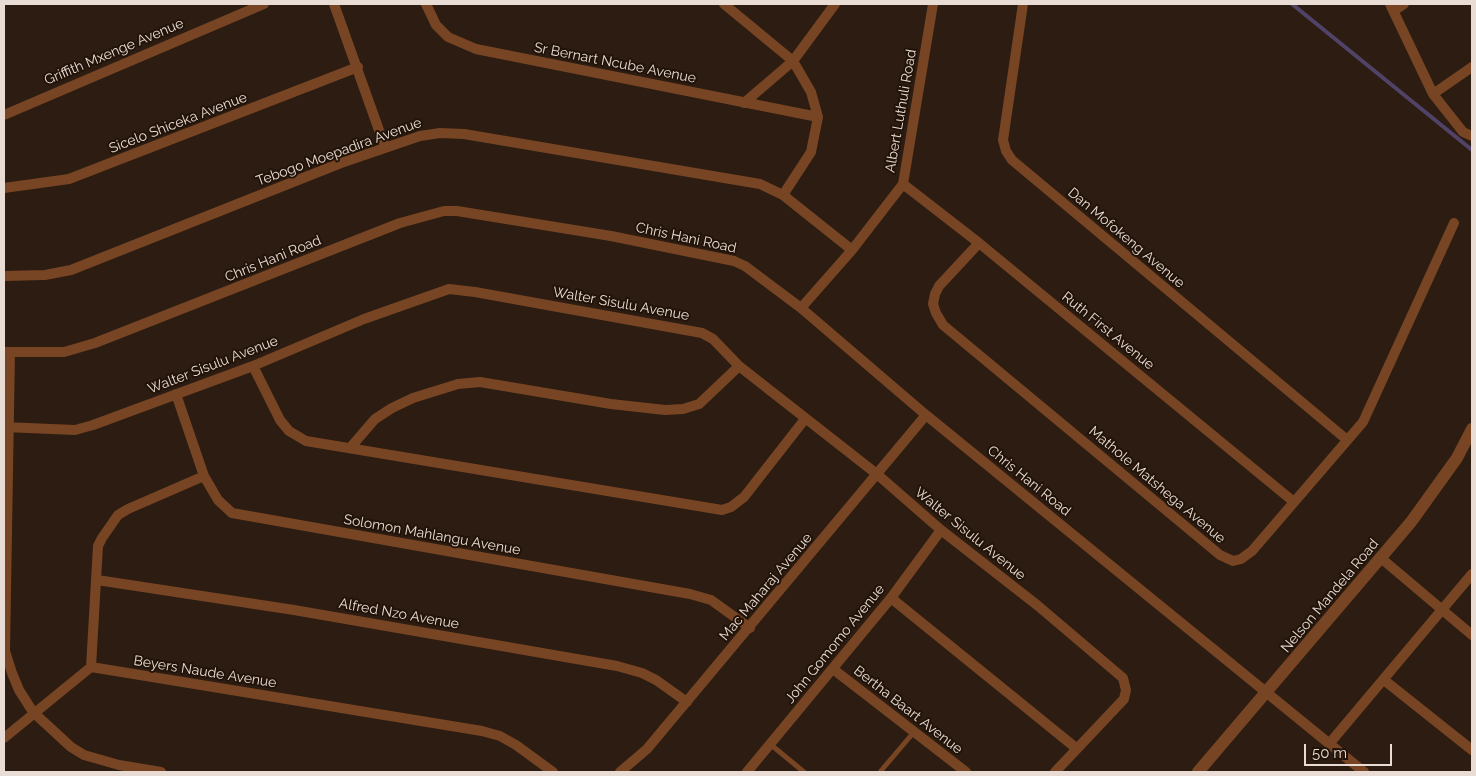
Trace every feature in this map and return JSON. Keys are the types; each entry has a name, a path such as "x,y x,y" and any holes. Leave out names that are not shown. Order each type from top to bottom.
{"street":[{"name":"Griffith Mxenge Avenue","path":"4,115 264,4"},
{"path":"334,4 358,67 385,148"},
{"name":"Sr Bernart Ncube Avenue","path":"426,4 436,25 448,37 476,48 818,117"},
{"path":"724,4 793,61 811,92 818,117 811,152 783,195"},
{"path":"744,103 793,61 835,4"},
{"name":"Albert Luthuli Road","path":"801,308 852,250 903,184 933,4"},
{"name":"Dan Mofokeng Avenue","path":"1023,4 1003,131 1003,140 1009,156 1033,179 1346,439"},
{"path":"1404,4 1392,7 1433,94 1463,132 1472,136"},
{"name":"Sicelo Shiceka Avenue","path":"4,188 69,179 358,67"},
{"path":"1433,94 1472,67"},
{"name":"Tebogo Moepadira Avenue","path":"4,276 44,275 71,270 385,148 431,134 464,134 745,181 765,186 783,195 852,250"},
{"name":"Ruth First Avenue","path":"903,184 979,243 1294,502"},
{"name":"Chris Hani Road","path":"7,352 64,352 94,343 400,223 444,211 457,211 611,236 734,261 755,273 801,308 926,415 1364,772"},
{"name":"Mathole Matshega Avenue","path":"979,243 939,286 935,294 934,308 944,325 1212,549 1227,559 1241,559 1252,551 1368,414 1454,223"},
{"name":"Walter Sisulu Avenue","path":"7,427 76,430 253,366 364,319 449,289 702,333 713,339 739,366 878,475 941,530 1117,671 1126,684 1124,699 1076,748"},
{"path":"7,352 5,651 19,690 34,712 71,747 118,769 161,772"},
{"path":"253,366 280,420 289,430 306,441 722,510 732,507 744,497 805,419"},
{"path":"350,448 375,419 392,408 413,398 458,384 480,382 611,404 664,410 682,409 699,404 739,366"},
{"name":"Solomon Mahlangu Avenue","path":"176,394 204,476 218,500 226,509 239,515 690,594 712,600 750,628"},
{"name":"Mac Maharaj Avenue","path":"620,772 647,749 878,475 926,415"},
{"name":"Nelson Mandela Road","path":"1198,772 1382,559 1435,490 1457,458 1472,429"},
{"path":"4,738 91,667 98,546 118,515 204,476"},
{"name":"John Gomomo Avenue","path":"747,772 891,598 941,530"},
{"path":"1382,559 1472,635"},
{"path":"1329,744 1472,574"},
{"name":"Alfred Nzo Avenue","path":"97,580 294,610 617,666 642,673 656,680 687,702"},
{"path":"891,598 1076,748 1056,772"},
{"name":"Beyers Naude Avenue","path":"91,667 482,731 508,741 552,772"},
{"name":"Bertha Baart Avenue","path":"833,669 966,772"},
{"path":"1384,680 1472,750"}],"lane":[{"path":"880,772 914,732"},
{"path":"770,744 804,772"}],"waterway":[{"path":"1292,4 1472,150"}]}
